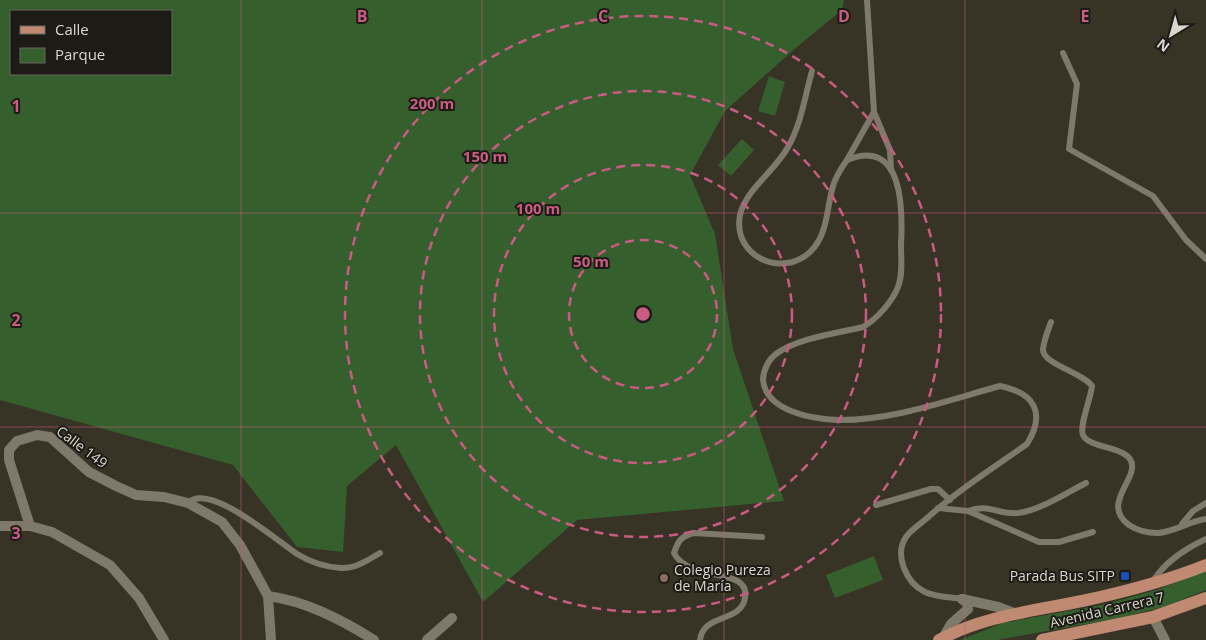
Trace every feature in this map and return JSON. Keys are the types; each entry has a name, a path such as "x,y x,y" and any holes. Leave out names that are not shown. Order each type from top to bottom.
{"main road":[{"name":"Avenida Carrera 7","path":"941,639 1014,612 1082,601 1150,585 1206,565"},
{"name":"Avenida Carrera 7","path":"1044,640 1153,617 1206,598"}],"street":[{"name":"Calle 149","path":"30,526 9,460 9,450 17,440 37,435 50,437 89,472 116,486 136,495 164,497 188,503 222,522 240,545 268,596"},
{"path":"0,526 30,526 52,532 110,565 139,598 164,640"},
{"path":"271,640 268,596 288,598 346,623 374,640"},
{"path":"962,600 1014,612"},
{"path":"941,639 951,624 968,609 967,603 962,600"},
{"path":"1153,617 1165,640"},
{"path":"427,640 452,618"}],"lane":[{"path":"867,0 874,112 890,150 891,170"},
{"path":"1063,53 1077,84 1068,149 1153,196 1186,240 1206,258"},
{"path":"812,71 790,146 743,206 739,234 746,249 755,256 769,262 784,263 798,259 810,252 823,230 834,184 874,112"},
{"path":"847,160 869,154 878,158 891,170 899,185 902,224 900,280 897,289 873,321 863,327 790,346 776,354 768,363 763,375 764,388 772,400 788,410 812,417 837,420 890,415 1000,386 1017,390 1031,400 1038,416 1036,430 1027,444 938,508 907,536 901,549 903,564 910,580 918,588 926,592 962,600"},
{"path":"1051,322 1043,354 1051,362 1078,374 1092,386 1082,428 1083,435 1088,440 1125,454 1131,461 1132,468 1118,507 1120,515 1129,525 1144,532 1166,532 1182,525 1206,519"},
{"path":"968,511 986,507 1008,513 1019,513 1051,501 1086,483"},
{"path":"876,505 931,489 938,489 950,500"},
{"path":"188,503 194,498 200,497 230,507 298,554 316,563 342,568 357,566 380,553"},
{"path":"1182,525 1193,512 1206,503"},
{"path":"938,508 968,511 1039,542 1059,542 1093,532"},
{"path":"700,640 708,625 734,614 742,606 745,599 745,590 738,581 730,576 702,573 682,564 674,553 677,543 683,536 694,533 762,537"},
{"path":"1150,585 1159,572 1175,557 1206,539"}],"green space":[{"path":"0,0 844,0 842,10 725,111 690,175 715,234 733,349 784,501 577,520 483,602 396,445 347,486 343,552 297,547 233,465 0,400"},
{"path":"769,76 785,82 775,116 758,111"},
{"path":"742,139 754,150 731,176 718,165"},
{"path":"874,556 883,580 835,598 826,575"},
{"path":"1206,571 1206,590 1163,607 1120,618 997,640 960,640 1003,623 1106,604 1156,590"}],"place":[{"name":"Parada Bus SITP","path":"1125,576"},
{"name":"Colegio Pureza de María","path":"664,578"}]}
